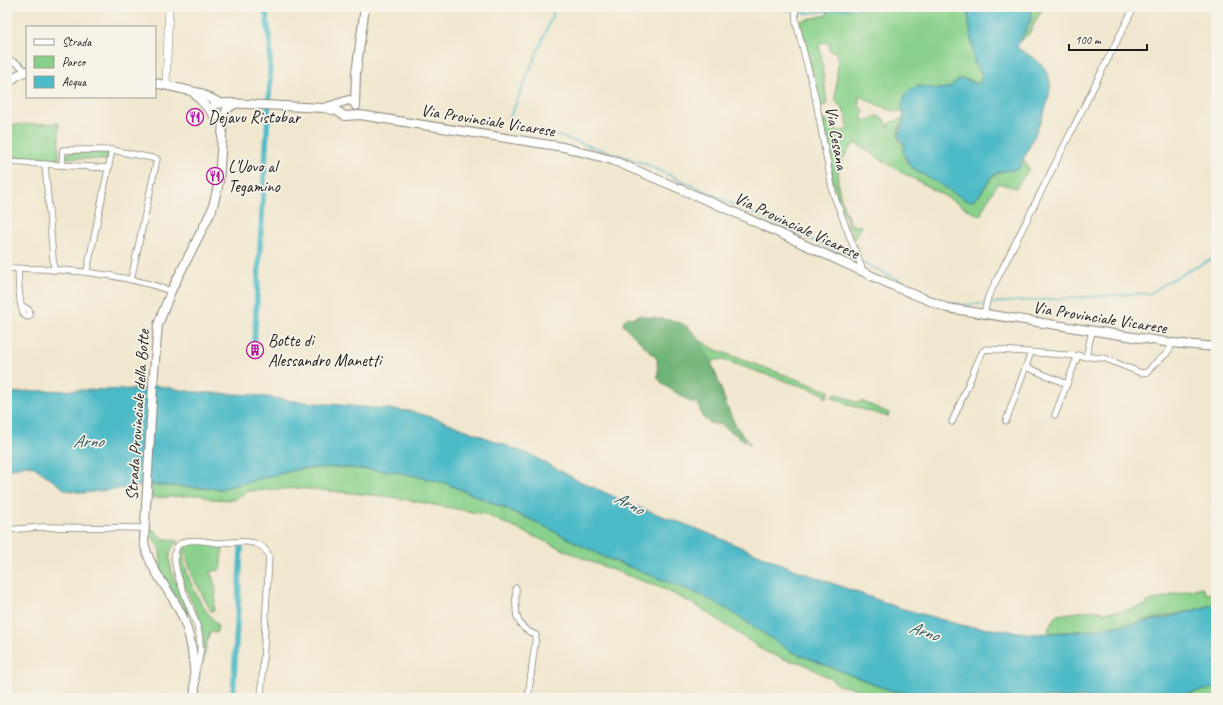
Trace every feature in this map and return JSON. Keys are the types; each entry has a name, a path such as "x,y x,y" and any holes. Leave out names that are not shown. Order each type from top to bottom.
{"main road":[{"path":"341,113 340,107 353,86 356,73 365,7"},
{"path":"7,84 26,71"},
{"path":"352,116 355,113 356,106 356,73"},
{"path":"156,83 209,97 225,106 226,112"},
{"path":"194,92 214,115 220,118 238,103"},
{"name":"Via Provinciale Vicarese","path":"324,108 351,100 356,106 371,117"},
{"path":"214,115 212,107 221,103"},
{"name":"Via Provinciale Vicarese","path":"221,103 324,108 341,113 345,116 371,117 544,143 595,154 676,187 861,268 947,308 1172,343 1215,347"},
{"name":"Strada Provinciale della Botte","path":"195,698 195,675 184,621 177,605 150,561 145,546 144,528 146,488 158,325 171,291 200,236 214,204 221,168 221,136 226,112"},
{"name":"Strada Provinciale della Botte","path":"214,115 221,136"}],"street":[{"path":"166,85 169,7"},
{"name":"Via Cesana","path":"795,10 815,96 833,193 861,268"},
{"path":"984,314 986,303 1132,11"},
{"path":"7,59 18,64 26,71"},
{"path":"62,165 63,150 112,150 157,159 131,280"},
{"path":"87,271 112,150"},
{"path":"7,162 109,168"},
{"path":"45,164 54,270"},
{"path":"7,268 87,271 131,280 171,291"},
{"path":"18,268 21,305"},
{"path":"1086,357 1092,330"},
{"path":"952,422 983,352 992,348 1104,358 1142,373 1148,372 1150,367 1167,355 1172,343"},
{"path":"1006,421 1031,352"},
{"path":"1055,415 1078,355"},
{"path":"1026,368 1066,384"},
{"path":"7,530 42,527 144,528"},
{"path":"195,675 200,657 199,634 181,584 175,557 177,547 182,543 193,541 216,543 250,542 265,549 268,557 261,698"},
{"path":"516,588 516,612 518,621 525,630 536,635 528,698"}],"green space":[{"path":"848,7 850,9 872,7 967,7 975,65 982,75 979,84 966,79 948,88 938,89 919,86 906,93 902,112 889,110 859,96 859,106 864,111 861,120 870,120 877,116 884,119 889,127 890,123 904,118 898,131 899,141 905,146 904,156 908,164 924,175 980,195 988,182 996,174 1002,171 1015,170 1018,168 1023,159 1029,169 1016,188 998,183 980,216 893,167 855,143 841,163 838,172 839,191 850,223 855,226 862,226 854,239 834,187 822,120 832,122 836,129 841,132 848,129 847,120 841,106 835,100 838,62 836,53 829,50 829,43 822,42 819,46 827,104 819,107 800,21 827,15 828,11 824,8"},
{"path":"1032,7 1043,7 1029,34 1020,41 1031,19"},
{"path":"59,123 59,159 7,157 7,125"},
{"path":"109,152 108,160 66,158 67,153"},
{"path":"639,315 675,321 686,326 694,333 702,343 714,368 734,422 751,445 720,424 711,424 702,417 698,403 691,402 664,385 658,378 657,359 623,325 624,320 629,317 634,318"},
{"path":"698,339 716,350 829,391 826,399 822,393 720,359 711,362"},
{"path":"834,394 841,395 860,403 861,401 889,413 888,417 845,403 832,397"},
{"path":"338,467 397,472 445,483 536,522 604,557 701,595 732,612 791,651 889,690 933,698 877,698 867,696 858,689 838,685 831,679 802,663 787,660 766,652 699,607 664,589 589,561 484,514 391,497 299,488 248,491 234,500 211,499 201,495 152,498 152,485 220,489 299,469"},
{"path":"148,528 152,528 162,538 179,541 173,547 170,554 170,564 176,584 188,610 188,615 161,574 160,549 148,531"},
{"path":"191,542 224,544 221,568 218,571 211,572 216,589 214,610 211,611 194,579 188,562 185,545"},
{"path":"184,544 184,560 192,586 206,611 218,626 216,633 210,632 203,663 203,639 201,625 185,587 179,568 179,548"},
{"path":"1202,587 1206,594 1216,592 1216,604 1154,619 1113,626 1071,632 1050,633 1048,629 1057,615 1094,610 1101,612 1122,611 1147,605 1147,602"},
{"path":"1216,688 1216,698 1163,698"}],"water":[{"path":"967,7 1032,7 1031,19 1017,47 1042,65 1050,82 1050,91 1044,113 1034,138 1019,168 1001,171 995,174 979,195 972,201 965,200 910,166 903,152 905,146 898,136 904,119 902,105 906,93 910,89 919,86 938,89 948,88 961,78 979,84 982,74 975,65"},
{"name":"Arno","path":"153,385 193,392 253,395 293,401 410,411 438,419 533,456 575,479 635,506 695,528 796,570 900,608 965,626 1035,634 1084,631 1162,619 1216,604 1216,688 1163,698 933,698 889,690 790,651 732,612 701,595 604,557 536,522 498,505 445,483 397,472 338,467 299,469 220,489 152,485 83,493 66,490 33,466 26,465 7,470 7,394 28,391 141,389"}],"waterway":[{"path":"254,346 270,82 270,43 265,7"},
{"path":"556,7 508,122 519,128 540,130 643,163 856,260"},
{"path":"772,7 806,13 872,7"},
{"path":"988,303 1151,293 1169,281 1216,257"},
{"path":"861,262 946,302 963,305 984,304"},
{"path":"233,698 241,548"}],"place":[{"name":"Dejavu Ristobar","path":"195,117"},
{"name":"L'Uovo al Tegamino","path":"215,176"},
{"name":"Botte di Alessandro Manetti","path":"255,350"}]}
